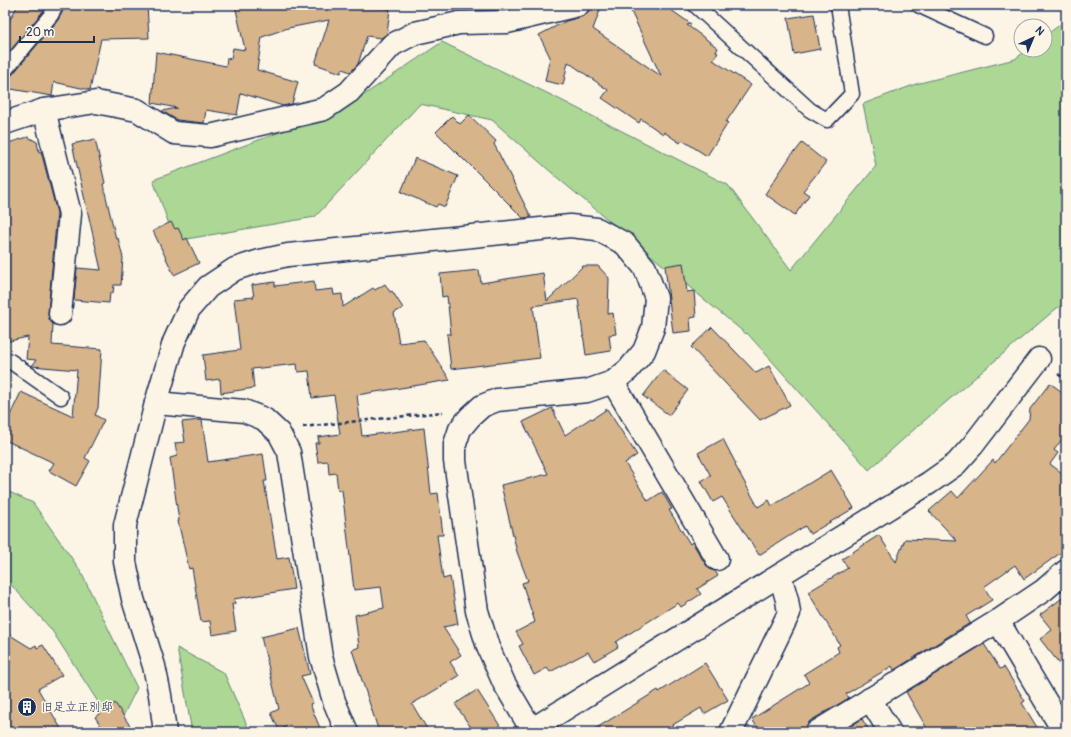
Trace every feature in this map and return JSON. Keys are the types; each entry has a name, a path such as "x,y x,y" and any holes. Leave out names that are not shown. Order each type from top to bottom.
{"street":[{"path":"5,123 44,110 96,102 137,110 174,133 210,136 324,109 349,92 392,45 415,33 459,23 507,22 578,5"},
{"path":"44,110 70,214 60,314"},
{"path":"165,732 154,666 133,599 125,562 125,524 156,403 174,342 190,309 208,286 235,269 260,261 288,256 570,226 597,229 625,244 645,268 656,298 653,328 644,351 628,370 613,382 587,391 497,400 482,406 470,416 460,429 455,444 455,460 477,611 494,662 504,683 532,731 929,483 956,464 973,445 1039,359"},
{"path":"613,382 717,559"},
{"path":"156,403 244,411 264,419 279,433 289,452 321,657 334,701 347,732"},
{"path":"817,732 998,621 1044,590 1066,571"},
{"path":"730,732 789,613 780,575"},
{"path":"998,621 1064,732"},
{"path":"870,699 890,732"}],"lane":[{"path":"5,70 51,15 56,5"},
{"path":"695,5 810,110 828,120 852,94 838,5"},
{"path":"918,5 985,36"},
{"path":"5,363 10,361 61,397"}],"path":[{"path":"279,433 297,428 447,411 470,416"}],"green space":[{"path":"1066,20 1066,303 1057,308 918,426 869,470 747,333 746,334 560,180 492,120 420,104 315,217 175,241 153,180 346,107 442,42 553,96 728,185 791,270 876,166 863,104 916,84 1016,58 1053,58 1053,30"},
{"path":"5,490 33,503 80,570 137,688 116,730 51,629 5,578"},
{"path":"177,648 224,673 250,732 192,732"}],"building":[{"path":"18,5 46,5 44,10 5,57 5,28"},
{"path":"64,5 147,5 149,38 101,39 90,90 54,82 52,96 5,88 5,78 12,75 58,20 64,9"},
{"path":"235,5 362,5 390,9 387,34 381,38 367,36 358,64 351,72 342,69 341,73 315,64 329,20 288,28 262,37 257,70 298,82 292,104 283,106 241,93 237,115 206,110 204,123 177,120 162,111 177,108 152,103 156,52 226,66 227,58 231,59 233,48 245,50"},
{"path":"596,5 602,5 593,29 661,76 628,5 664,5 691,24 687,25 718,48 716,52 718,53 713,60 751,85 726,122 728,123 707,156 682,140 680,143 664,132 663,134 641,119 639,123 602,98 608,90 568,62 563,85 545,81 550,57 539,35 566,21 587,14 590,8"},
{"path":"814,14 820,49 794,54 788,18"},
{"path":"469,115 496,141 494,144 531,217 523,218 436,132 452,116 460,124"},
{"path":"28,137 37,142 39,152 41,151 57,213 48,313 49,319 53,324 52,345 102,349 98,408 95,415 104,420 85,458 90,461 76,486 49,471 54,463 5,440 5,426 21,392 73,416 77,370 32,366 36,360 26,359 28,337 5,342 5,144"},
{"path":"95,139 105,183 103,184 116,239 118,238 123,258 121,285 114,285 113,293 110,293 109,303 74,300 77,268 101,270 72,144"},
{"path":"802,143 826,162 803,191 809,195 795,215 765,194 794,151 795,152"},
{"path":"415,158 458,176 445,207 438,204 436,207 401,192"},
{"path":"171,222 175,229 178,228 184,240 187,238 199,263 174,275 153,231"},
{"path":"683,263 687,292 694,291 696,317 690,318 691,331 673,333 665,266"},
{"path":"583,266 598,266 609,278 608,314 613,313 616,334 609,335 611,351 586,355 578,299 533,306 540,358 451,369 447,334 451,334 447,296 442,297 440,274 479,270 481,283 543,273 547,301"},
{"path":"314,281 315,291 333,289 334,295 342,294 343,307 373,288 375,290 385,284 390,292 392,291 403,308 394,313 399,343 424,340 450,380 357,395 362,436 424,428 431,494 438,493 443,535 437,535 443,579 450,577 458,624 443,627 461,655 450,662 459,676 412,704 429,732 379,732 352,650 359,647 355,615 384,608 381,587 354,590 342,490 338,490 336,473 329,474 328,461 318,462 315,443 319,443 318,437 340,434 334,395 312,398 309,371 298,372 297,364 252,369 254,388 221,393 220,379 206,381 203,355 240,350 234,299 254,297 252,285 275,282 275,286"},
{"path":"712,327 756,373 769,366 790,405 760,420 691,347"},
{"path":"663,370 688,390 669,415 643,396"},
{"path":"1050,383 1066,395 1066,434 1054,450 1058,453 1050,464 1066,476 1066,549 1024,579 1015,565 984,587 992,600 966,616 970,623 894,670 892,666 846,694 849,698 810,721 806,726 805,732 760,732 752,719 809,683 804,674 839,652 837,647 840,645 808,592 848,568 842,559 879,535 896,562 905,539 957,541 929,511 952,491 958,498 993,460 995,463 1029,419 1030,409"},
{"path":"552,408 565,435 607,409 637,455 625,463 648,501 662,492 672,509 669,510 690,544 692,542 706,565 711,570 715,571 718,576 697,589 701,594 681,607 678,603 616,642 618,647 594,661 588,652 550,672 547,668 534,675 519,646 523,644 516,632 535,622 522,583 528,581 517,552 501,485 548,474 523,422"},
{"path":"202,420 208,462 263,454 267,481 264,481 277,559 289,557 294,589 234,599 235,604 232,604 236,631 212,635 210,621 201,622 192,568 189,569 178,521 170,458 177,456 175,443 185,442 182,422"},
{"path":"723,439 736,464 735,465 758,507 769,500 772,506 831,470 854,508 810,534 805,526 759,555 722,497 713,502 701,481 711,476 698,453"},
{"path":"1066,595 1066,672 1040,639 1052,630 1040,615"},
{"path":"299,628 310,674 301,676 313,703 310,704 320,728 309,732 293,732 290,725 279,730 271,713 279,709 261,637"},
{"path":"5,632 31,648 36,645 37,648 43,645 62,675 38,689 63,732 9,732 5,725"},
{"path":"984,644 1000,669 1004,667 1025,701 1022,703 1040,732 929,732 906,692"},
{"path":"705,663 728,700 704,714 701,708 661,732 590,732 658,690 659,692"},
{"path":"477,690 504,732 474,732 455,704"},
{"path":"115,703 134,732 105,732 95,717"},
{"path":"862,719 870,732 841,732"}],"place":[{"name":"旧足立正別邸","path":"27,707"}]}
